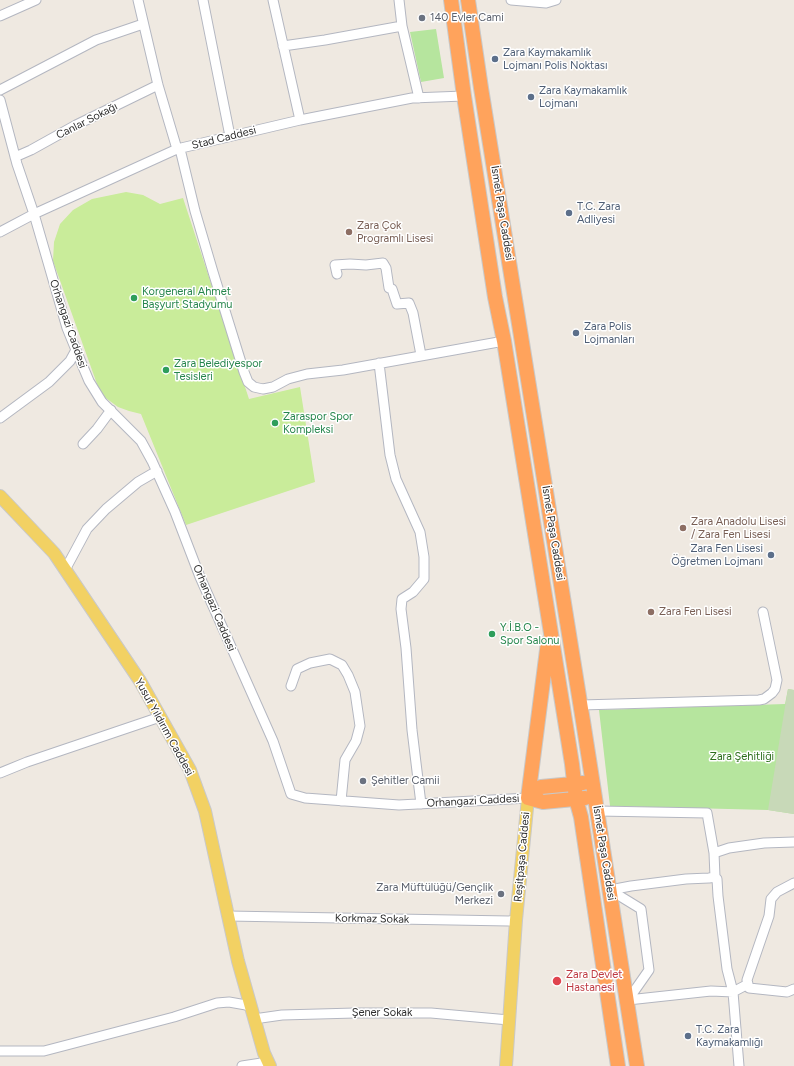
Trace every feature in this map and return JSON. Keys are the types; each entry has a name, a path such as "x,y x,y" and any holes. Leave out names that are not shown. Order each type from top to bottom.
{"highway":[{"name":"İsmet Paşa Caddesi","path":"451,0 464,96 495,297 504,341 550,626 618,1066"},
{"name":"İsmet Paşa Caddesi","path":"468,0 628,1000 637,1066"},
{"name":"Reşitpaşa Caddesi","path":"528,798 550,626"},
{"name":"Orhangazi Caddesi","path":"528,798 541,787 593,782"},
{"name":"Orhangazi Caddesi","path":"528,798 543,802 595,797"}],"main road":[{"name":"Yusuf Yıldırım Caddesi","path":"0,496 54,553 140,681 190,770 205,811 238,961 269,1064"},
{"name":"Reşitpaşa Caddesi","path":"506,1066 516,920 528,798"}],"street":[{"path":"0,16 36,0"},
{"path":"138,0 158,85 179,149 195,212 248,382 254,387 263,389 273,387 288,378 307,374 343,370 504,341"},
{"path":"203,0 230,136"},
{"path":"273,0 300,120"},
{"path":"399,0 402,26 419,98"},
{"path":"511,0 546,3 556,0"},
{"path":"0,90 96,40 143,24"},
{"path":"283,46 402,26"},
{"name":"Canlar Sokağı","path":"15,157 158,85"},
{"name":"Stad Caddesi","path":"0,232 34,214 179,149 300,120 412,98 464,96"},
{"name":"Orhangazi Caddesi","path":"0,100 4,129 34,214 67,328 76,350 89,381 102,402 141,441 157,471 176,512 200,577 273,741 291,794 305,798 399,805 528,798"},
{"path":"337,274 335,265 366,265 383,263 386,268 389,288 392,289 397,304 409,303 413,313 421,355"},
{"path":"0,418 48,382 70,361 76,350"},
{"path":"379,363 390,455 396,478 420,532 424,557 424,579 413,592 402,599 401,609 406,648 412,730 421,804"},
{"path":"83,444 97,429 111,410"},
{"path":"65,570 87,529 106,508 138,482 157,471"},
{"path":"581,705 764,699 772,693 776,685 776,680 763,612"},
{"path":"292,686 297,669 310,663 330,659 342,665 356,692 360,726 356,741 345,760 342,801"},
{"path":"0,773 27,762 160,717"},
{"path":"598,811 707,813 714,853 714,877 717,879 727,969 733,992 739,1066"},
{"path":"714,853 729,848 764,843 794,842"},
{"path":"610,890 631,886 714,877"},
{"path":"794,882 777,892 771,899 769,916 747,980 749,988 787,992 794,989"},
{"path":"610,890 641,909 649,970 628,1000"},
{"name":"Korkmaz Sokak","path":"228,916 501,921 516,920"},
{"path":"628,1000 712,991 733,992 748,984"},
{"path":"0,1051 44,1051 174,1017 217,1003 229,1002 246,1005 253,1013"},
{"name":"Şener Sokak","path":"253,1013 282,1015 432,1013 509,1020"},
{"path":"242,1066 269,1064"}],"green space":[{"path":"436,29 444,78 421,82 410,32"},
{"name":"Zara Belediyespor Tesisleri","path":"126,192 143,195 160,204 183,198 249,399 300,387 315,482 186,525 141,414 118,407 103,396 97,384 53,261 54,242 60,224 73,210 92,199"},
{"name":"Zara Şehitliği","path":"788,689 794,690 794,814 768,810 610,806 599,710 785,704"},
{"path":"788,689 794,690 794,814 768,810"}],"place":[{"name":"140 Evler Cami","path":"422,18"},
{"name":"Zara Kaymakamlık Lojmanı Polis Noktası","path":"495,59"},
{"name":"Zara Kaymakamlık Lojmanı","path":"531,97"},
{"name":"T.C. Zara Adliyesi","path":"569,213"},
{"name":"Zara Çok Programlı Lisesi","path":"349,232"},
{"name":"Korgeneral Ahmet Başyurt Stadyumu","path":"134,298"},
{"name":"Zara Polis Lojmanları","path":"576,333"},
{"name":"Zara Belediyespor Tesisleri","path":"166,370"},
{"name":"Zaraspor Spor Kompleksi","path":"275,423"},
{"name":"Zara Anadolu Lisesi / Zara Fen Lisesi","path":"683,528"},
{"name":"Zara Fen Lisesi Öğretmen Lojmanı","path":"771,555"},
{"name":"Zara Fen Lisesi","path":"651,612"},
{"name":"Y.İ.B.O - Spor Salonu","path":"492,634"},
{"name":"Şehitler Camii","path":"363,781"},
{"name":"Zara Müftülüğü/Gençlik Merkezi","path":"501,894"},
{"name":"Zara Devlet Hastanesi","path":"557,981"},
{"name":"T.C. Zara Kaymakamlığı","path":"688,1036"}]}
